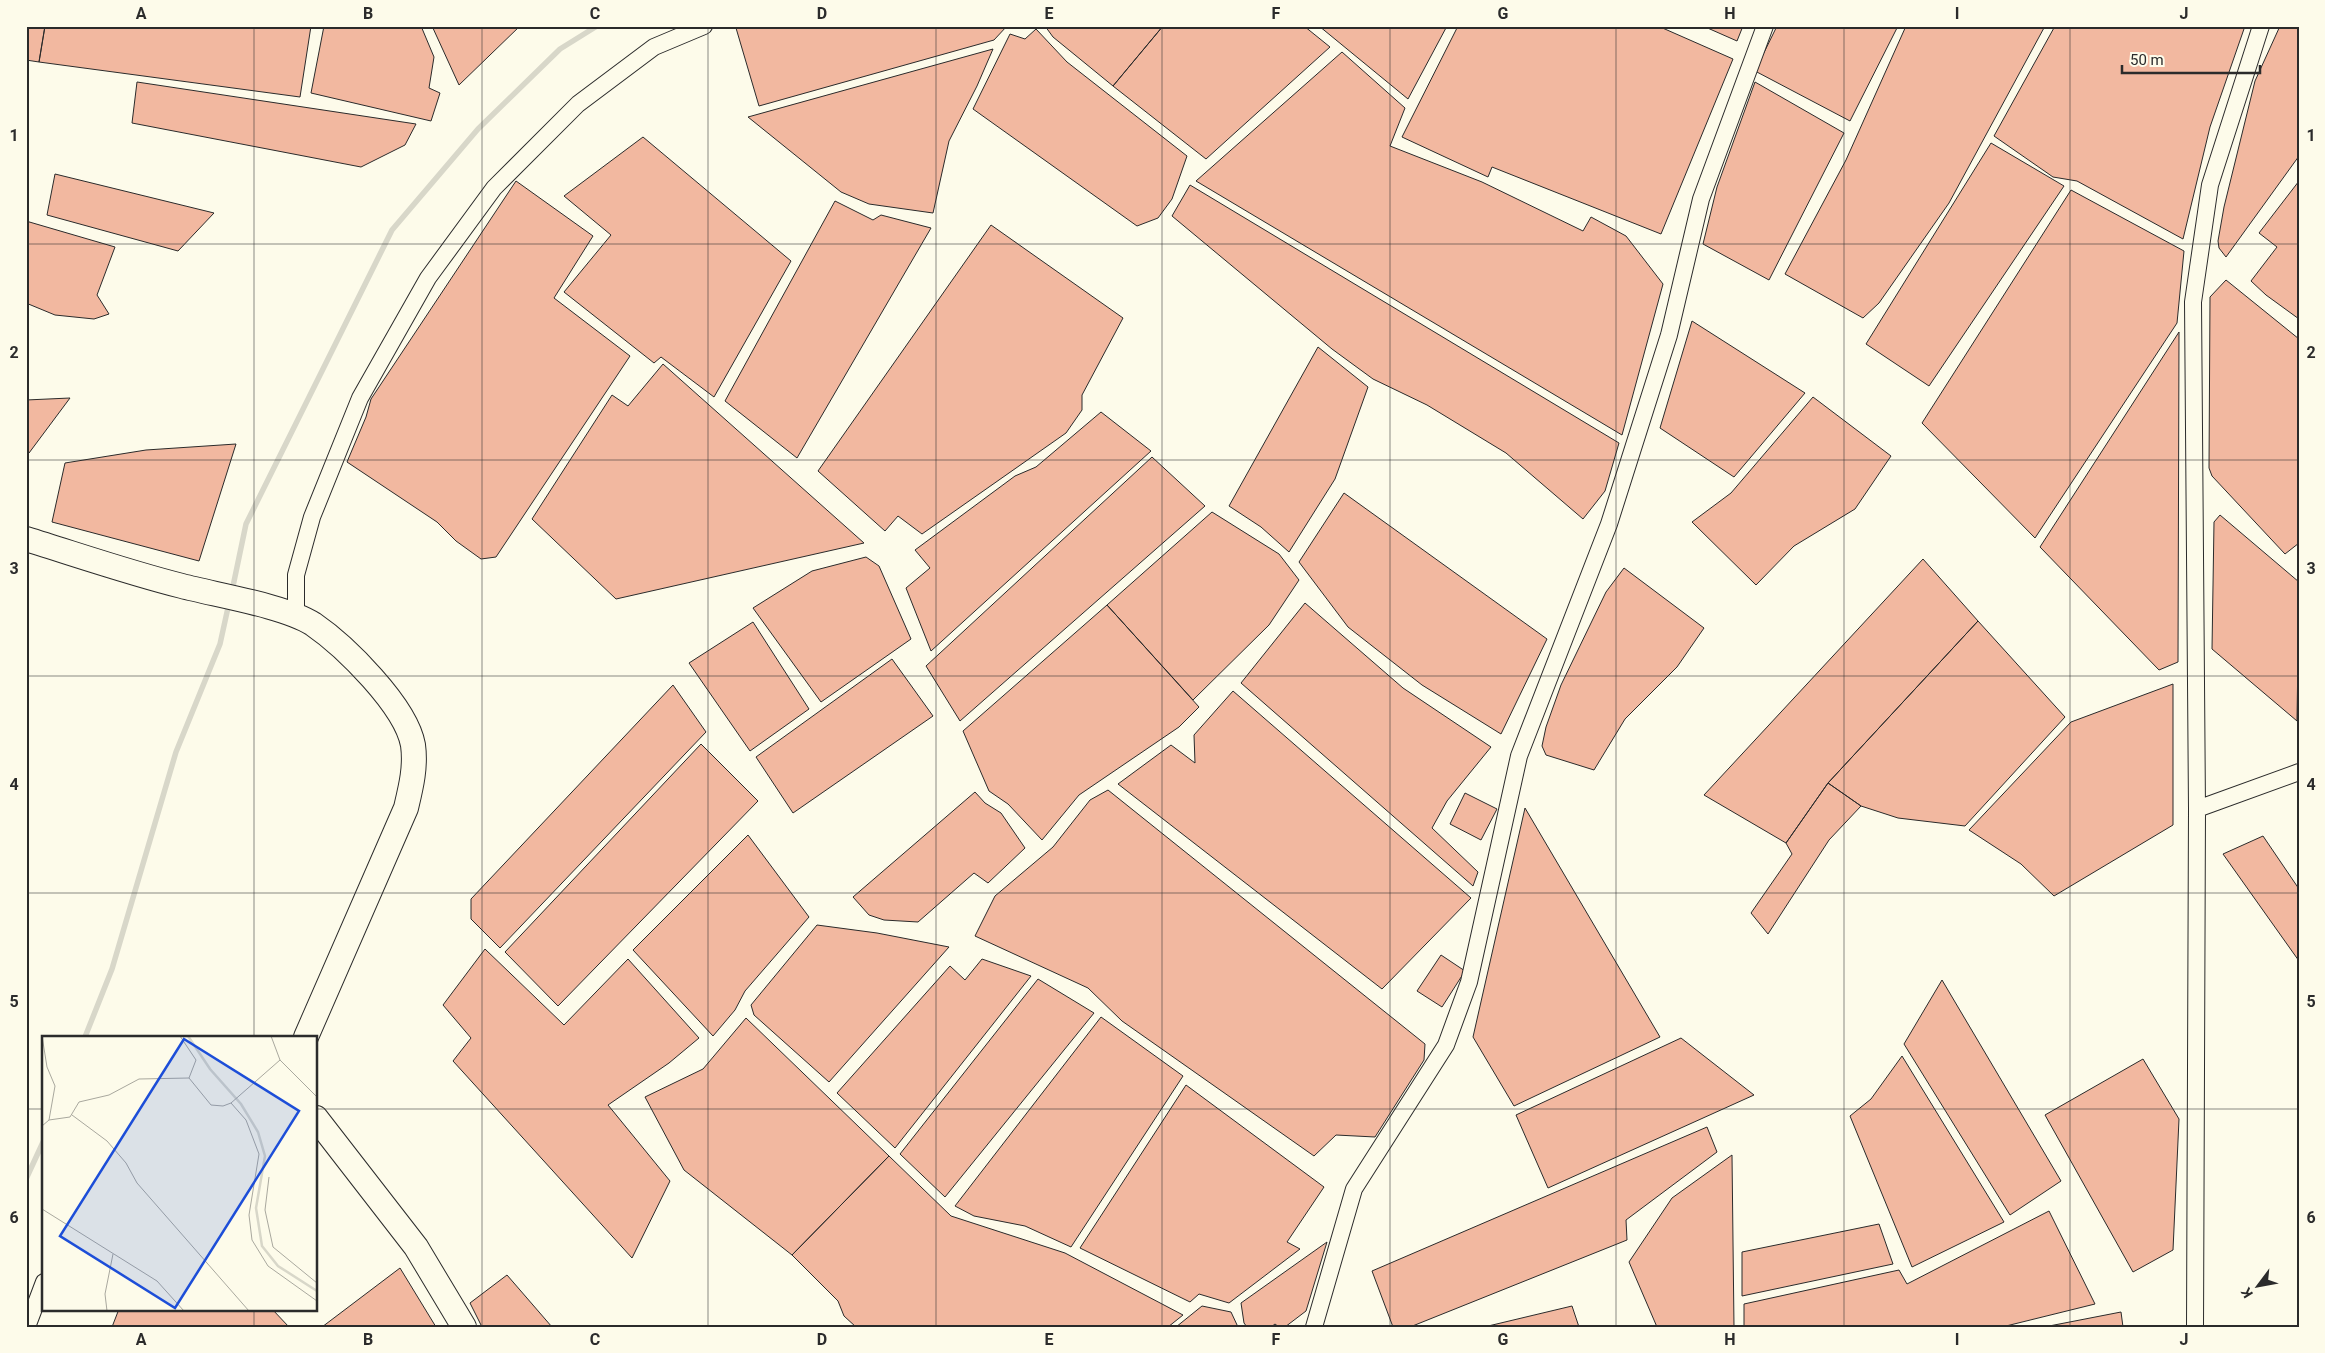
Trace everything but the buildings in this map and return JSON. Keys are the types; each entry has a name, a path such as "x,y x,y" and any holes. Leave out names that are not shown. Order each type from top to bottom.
{"street":[{"path":"292,615 296,575 316,508 360,398 428,278 494,188 578,104 654,47 704,26"},
{"path":"1314,1327 1354,1189 1446,1045 1469,982 1519,756 1609,524 1669,335 1701,200 1765,26"},
{"path":"2195,1327 2197,809 2193,302 2210,185 2261,26"},
{"path":"26,540 292,615 312,624 360,665 396,707 412,743 414,772 406,808 306,1036"},
{"path":"2197,809 2299,772"},
{"path":"318,1122 416,1247 464,1327"},
{"path":"26,1327 42,1287"}],"waterway":[{"path":"232,591 246,524 392,230 478,129 560,49 597,26"},
{"path":"85,1036 112,969 176,752 220,644 229,603"},
{"path":"26,1179 42,1144"}]}
